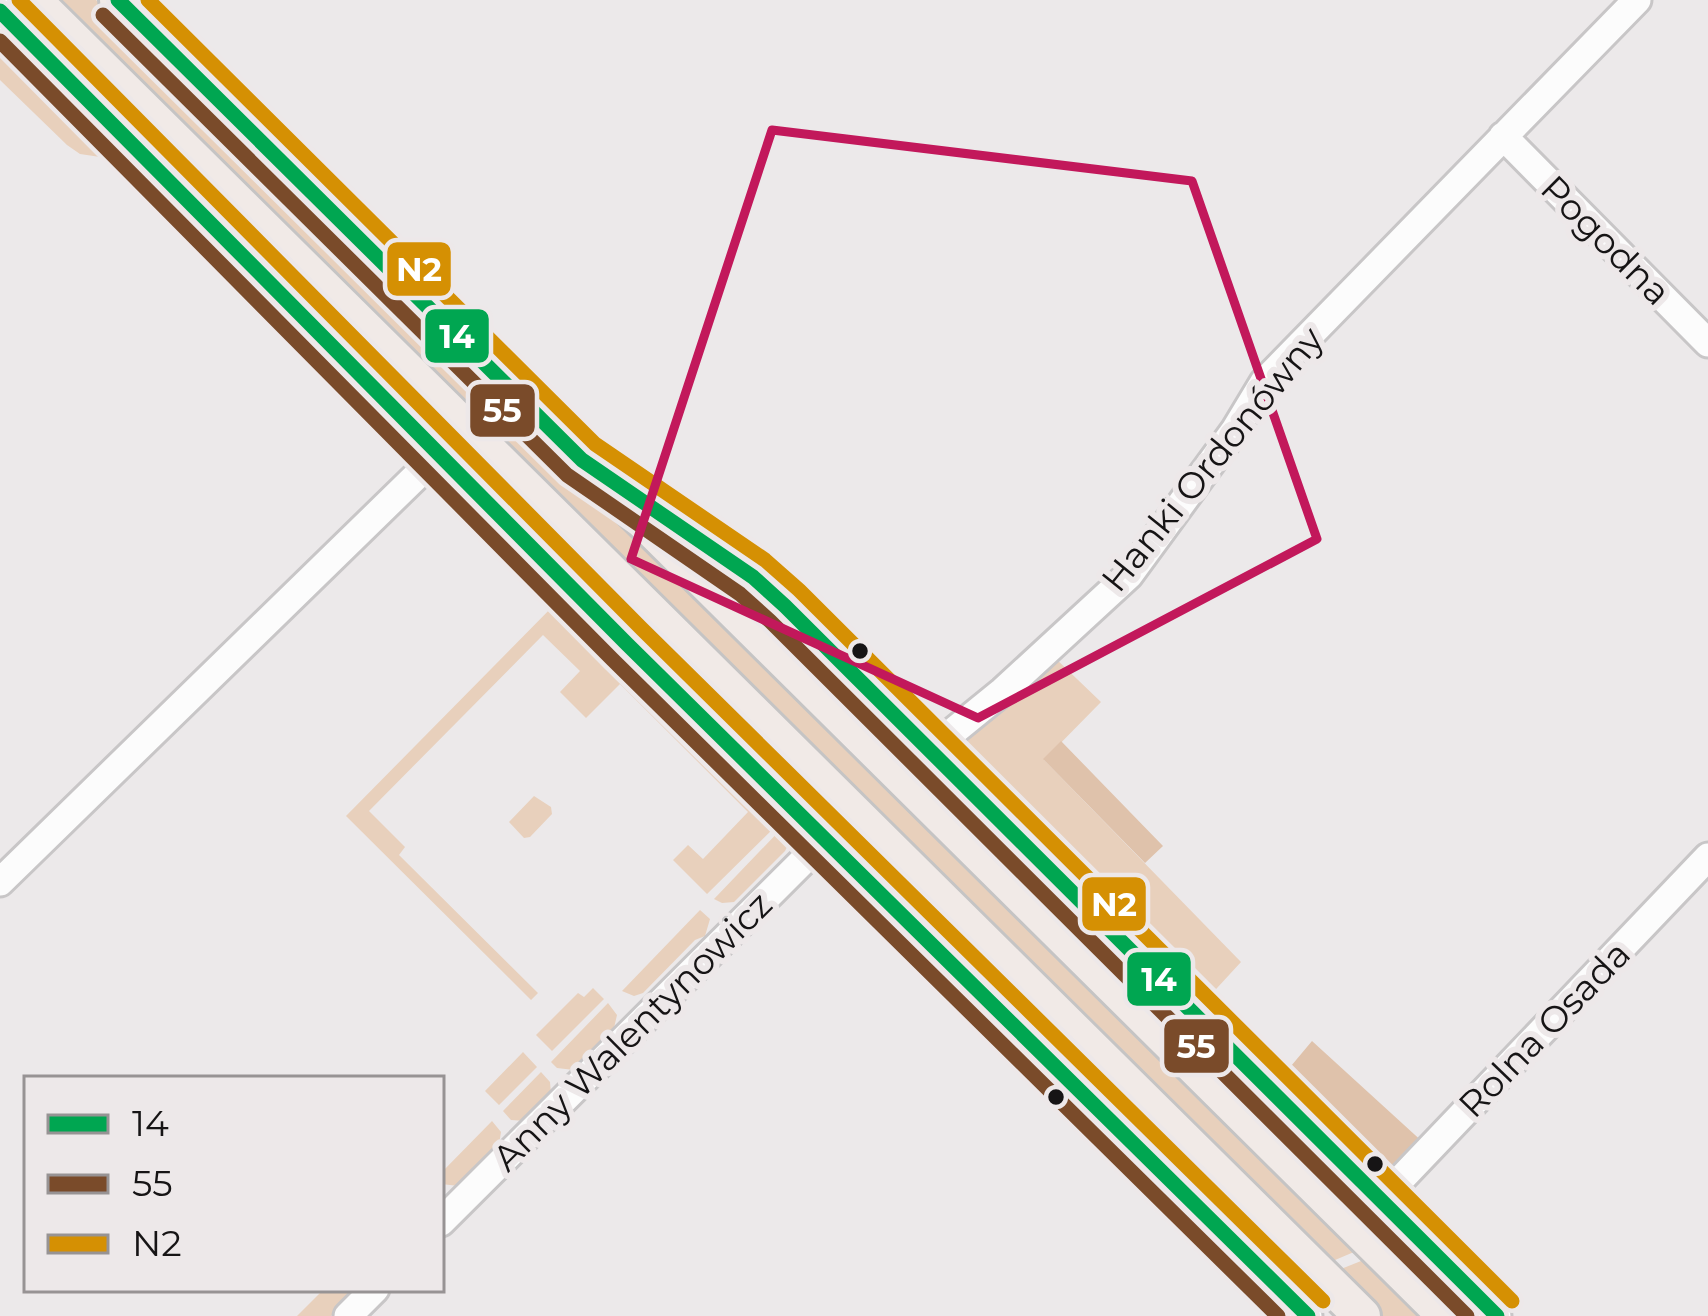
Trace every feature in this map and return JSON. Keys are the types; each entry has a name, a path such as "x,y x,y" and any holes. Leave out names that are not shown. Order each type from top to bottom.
{"main road":[{"path":"33,0 1362,1316"},
{"path":"118,0 1447,1316"},
{"path":"188,42 304,182"},
{"path":"440,453 667,657 781,741"},
{"path":"582,460 767,589 928,752"}],"street":[{"name":"Hanki Ordonówny","path":"928,752 1003,691 1129,575 1235,430 1264,382 1636,0"},
{"path":"0,11 824,840 854,864 1308,1316"},
{"name":"Pogodna","path":"1503,136 1708,343"},
{"path":"0,882 440,453"},
{"path":"928,752 1497,1316"},
{"name":"Anny Walentynowicz","path":"444,1219 824,840"},
{"name":"Rolna Osada","path":"1380,1201 1708,857"},
{"path":"348,1316 372,1292"}],"highlighted area":[{"path":"772,130 1192,181 1317,539 978,718 631,559"}],"shaded area":[{"path":"0,0 14,0 658,637 522,518"},
{"path":"50,0 96,0 1361,1249 1328,1263"},
{"path":"0,44 108,152 107,158 80,154 67,145 0,80"},
{"path":"762,597 1396,1230 1384,1235 943,801"},
{"path":"557,602 759,802 751,811 760,820 769,811 780,822 707,894 673,860 688,845 703,859 748,812 620,684 586,718 560,692 580,671 543,635 369,811 405,847 399,855 538,993 531,1000 346,816"},
{"path":"647,649 1065,1041 1307,1280 1296,1291"},
{"path":"1053,656 1101,702 1044,760 1241,962 1206,1000 1191,1001 961,772 956,744"},
{"path":"1061,741 1163,846 1145,863 1043,759"},
{"path":"534,796 551,807 552,814 524,838 509,822"},
{"path":"784,826 793,835 785,851 734,902 714,899"},
{"path":"700,910 710,919 705,936 695,940 643,993 634,996 622,991"},
{"path":"593,988 604,999 552,1051 536,1035 578,993 584,997"},
{"path":"608,1003 617,1015 614,1028 574,1070 557,1068 551,1062"},
{"path":"1312,1041 1426,1145 1393,1177 1286,1072"},
{"path":"523,1052 537,1067 499,1105 485,1091"},
{"path":"541,1072 550,1082 551,1094 526,1121 511,1120 503,1111"},
{"path":"492,1121 501,1132 498,1151 459,1186 444,1184 444,1170"},
{"path":"1371,1257 1429,1316 1381,1316 1336,1271"},
{"path":"321,1292 354,1292 331,1316 297,1316"}],"transit line":[{"name":"N2","path":"19,0 642,629 1323,1301"},
{"name":"14","path":"118,0 582,460 753,577 785,606 1497,1316"},
{"name":"N2","path":"148,0 595,444 765,560 799,590 1512,1301"},
{"name":"14","path":"0,11 627,644 1308,1316"},
{"name":"55","path":"103,15 567,475 740,594 770,621 1467,1316"},
{"name":"55","path":"0,41 612,659 1278,1316"}]}
